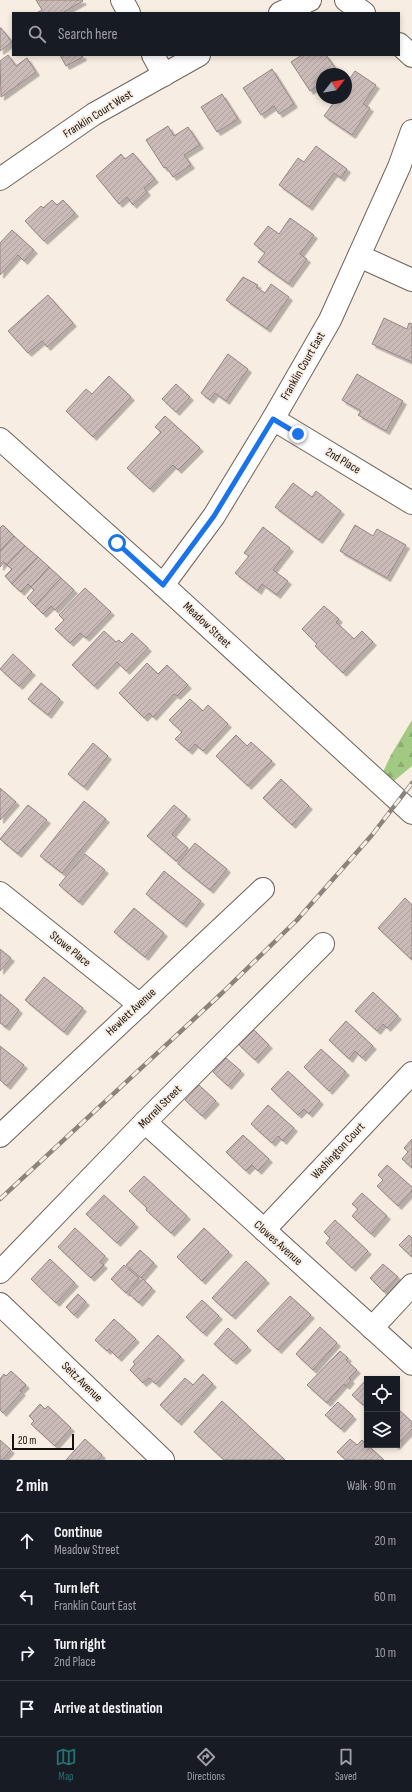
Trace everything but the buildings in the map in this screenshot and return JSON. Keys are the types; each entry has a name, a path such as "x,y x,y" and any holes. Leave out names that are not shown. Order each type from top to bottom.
{"street":[{"path":"122,0 128,12"},
{"path":"282,12 310,0"},
{"path":"346,0 363,12"},
{"path":"400,45 412,56"},
{"path":"153,56 164,74"},
{"name":"Franklin Court West","path":"2,173 94,114 197,56"},
{"name":"Franklin Court East","path":"163,585 214,516 273,419 330,320 399,167 412,131"},
{"path":"359,256 412,280"},
{"name":"2nd Place","path":"273,419 412,503"},
{"name":"Meadow Street","path":"0,439 163,585 412,813"},
{"name":"Hewlett Avenue","path":"0,1136 263,890"},
{"name":"Stowe Place","path":"0,893 140,1005"},
{"name":"Morrell Street","path":"0,1272 145,1122 323,944"},
{"name":"Washington Court","path":"264,1230 412,1073"},
{"name":"Clowes Avenue","path":"145,1122 412,1364"},
{"path":"372,1328 412,1285"},
{"name":"Seitz Avenue","path":"0,1304 163,1460"}],"green space":[{"path":"412,720 412,766 383,790 377,785 391,755"}],"railway":[{"path":"0,1199 221,994 297,920 372,835 412,783"}],"route":[{"path":"117,543 163,585 214,516 273,419 298,434"}]}
